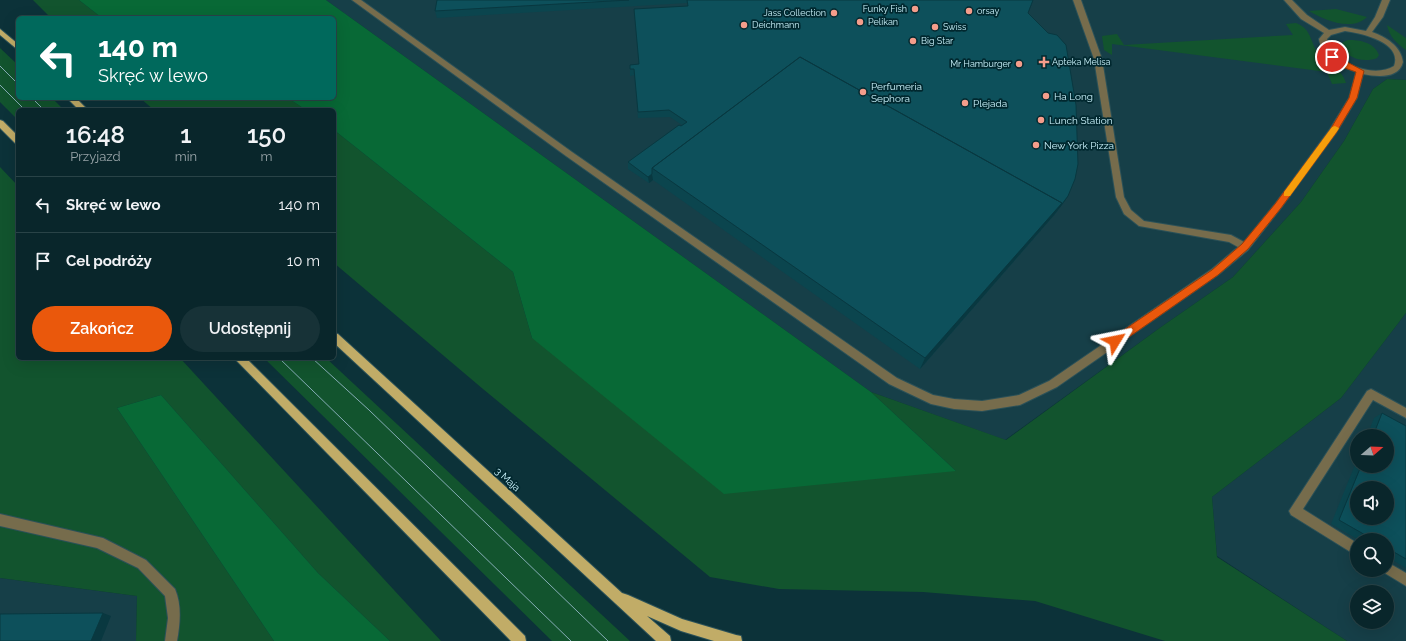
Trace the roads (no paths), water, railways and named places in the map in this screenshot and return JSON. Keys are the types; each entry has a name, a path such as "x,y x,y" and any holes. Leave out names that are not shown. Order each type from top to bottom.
{"main road":[{"path":"0,31 16,46"},
{"path":"73,100 82,108"},
{"path":"0,123 16,139"},
{"name":"3 Maja","path":"336,339 665,641"},
{"path":"241,360 520,641"},
{"path":"617,596 682,625 736,641"}],"lane":[{"path":"356,0 569,154 893,381 931,399 954,404 982,406 1020,400 1053,384 1215,272 1245,247 1278,206 1333,131 1353,98 1360,71"},
{"path":"1077,0 1098,59 1120,197 1127,212 1142,224 1231,239 1245,247"},
{"path":"1288,0 1304,17 1328,33"},
{"path":"1368,33 1386,0"},
{"path":"1345,29 1368,33 1391,46 1403,62 1388,72 1375,73 1360,71 1344,65 1332,57 1324,48 1323,39 1328,33 1345,29"},
{"path":"1350,546 1295,511 1371,394 1406,413"},
{"path":"0,520 99,542 142,564 171,593 174,618 171,641"},
{"path":"1394,572 1406,580"}],"tram line":[{"path":"0,66 16,82"},
{"path":"0,85 23,108"},
{"path":"34,100 42,108"},
{"path":"281,360 571,641"},
{"path":"314,360 369,410 608,641"}],"place":[{"name":"Funky Fish","path":"915,9"},
{"name":"orsay","path":"969,11"},
{"name":"Jass Collection","path":"834,13"},
{"name":"Pelikan","path":"860,22"},
{"name":"Deichmann","path":"744,25"},
{"name":"Swiss","path":"935,27"},
{"name":"Big Star","path":"913,41"},
{"name":"Apteka Melisa","path":"1044,62"},
{"name":"Mr Hamburger","path":"1019,64"},
{"name":"Perfumeria Sephora","path":"863,92"},
{"name":"Ha Long","path":"1046,96"},
{"name":"Plejada","path":"965,103"},
{"name":"Lunch Station","path":"1041,120"},
{"name":"New York Pizza","path":"1036,145"}]}
